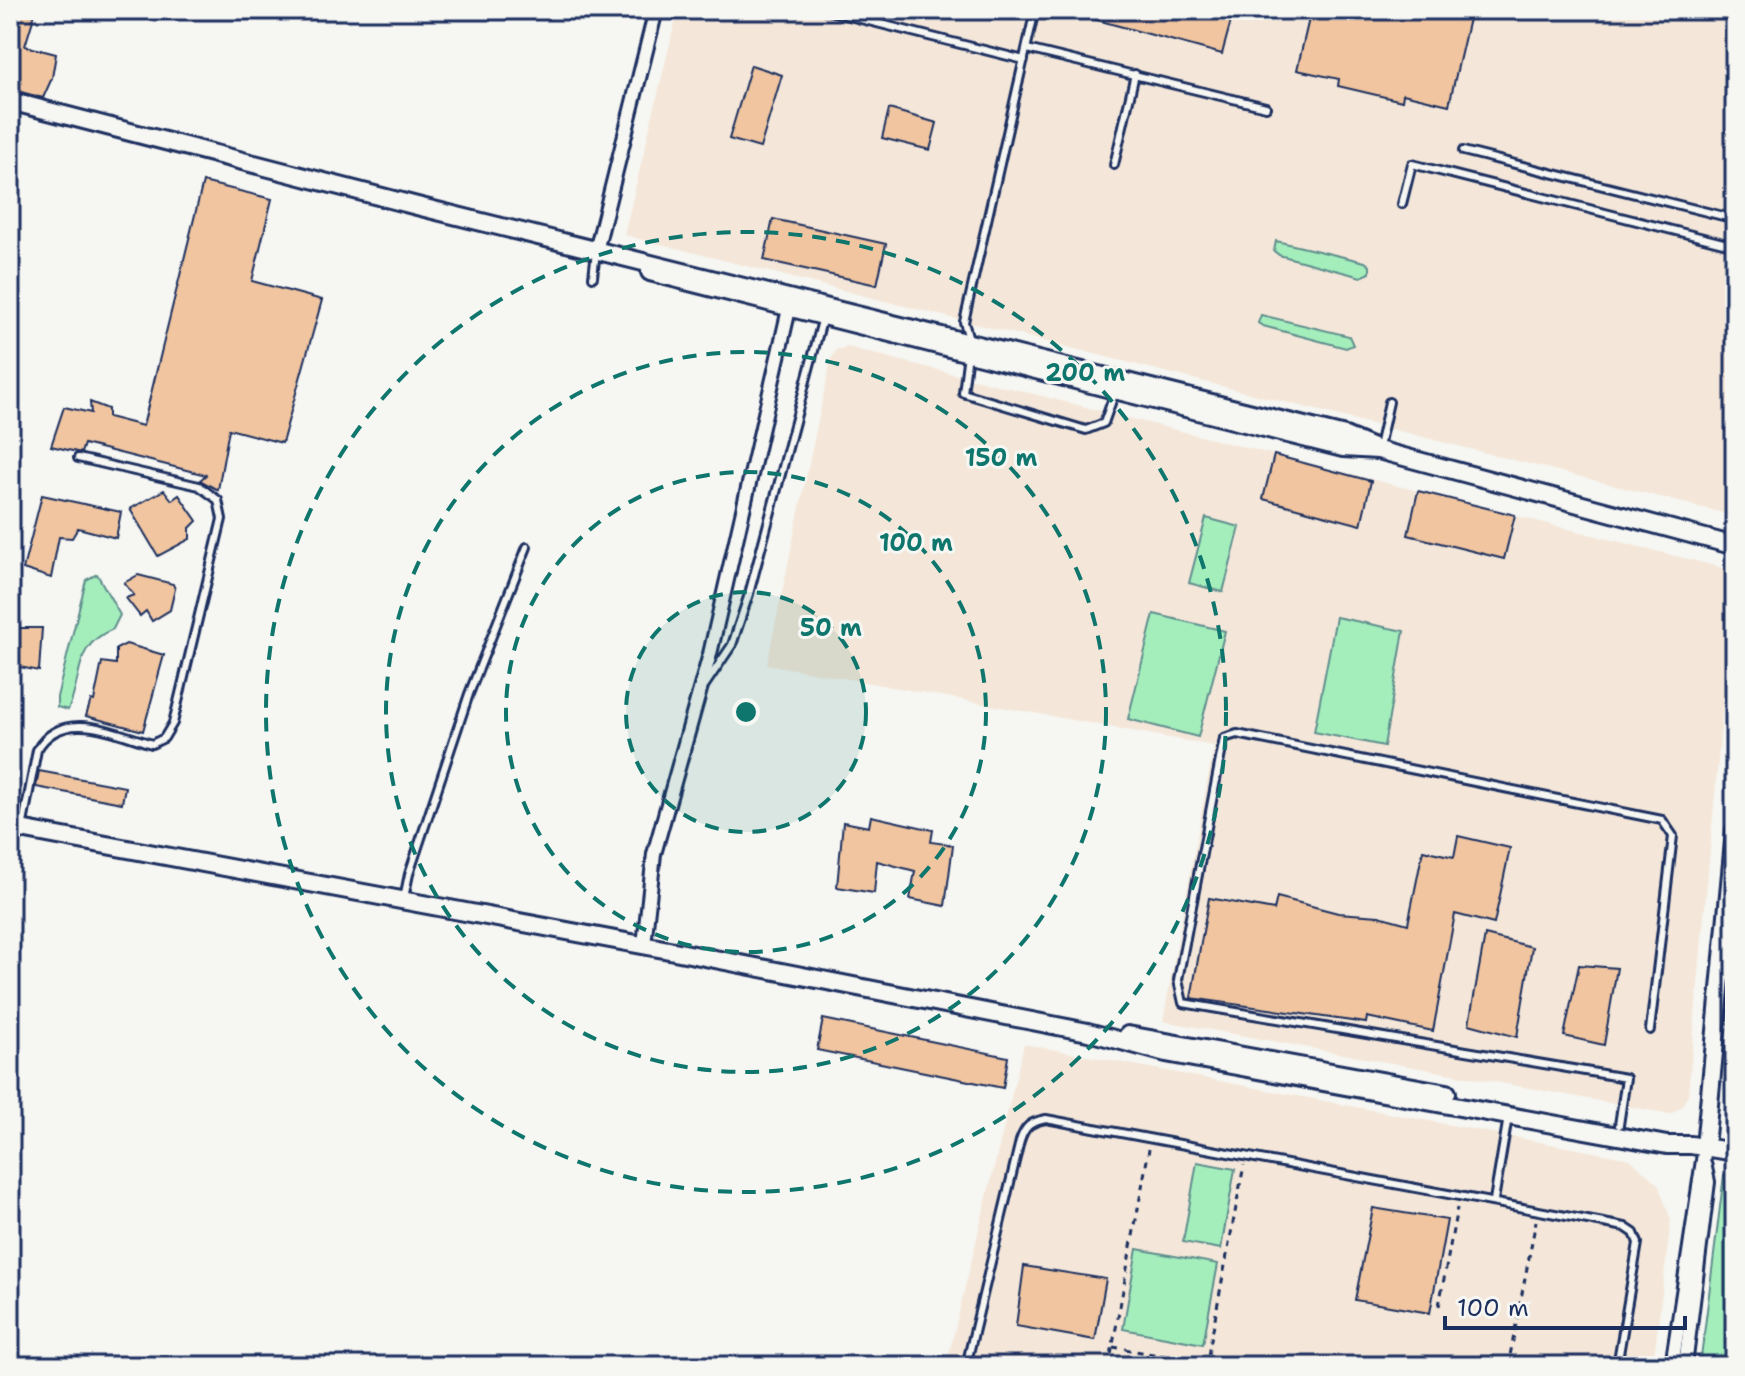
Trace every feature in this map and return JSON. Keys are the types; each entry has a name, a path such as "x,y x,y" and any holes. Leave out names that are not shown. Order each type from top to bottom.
{"street":[{"path":"596,251 656,10"},
{"path":"10,101 969,348 1115,390 1343,448 1378,450"},
{"path":"596,251 646,271 789,309 1345,436 1378,450 1735,546"},
{"path":"644,945 654,854 699,694 789,309"},
{"path":"16,828 644,945 1088,1032 1167,1041 1667,1145 1700,1151 1735,1152"},
{"path":"1672,1366 1698,1179 1735,831"},
{"path":"1509,1110 1619,1125 1671,1136 1700,1151 1708,1182 1685,1366"}],"lane":[{"path":"825,10 1024,60"},
{"path":"1035,10 964,322 969,348 963,393 1086,430 1104,423 1115,390"},
{"path":"1027,49 1266,107"},
{"path":"1114,165 1135,74"},
{"path":"1463,151 1735,219"},
{"path":"1402,204 1412,164 1735,246"},
{"path":"593,277 596,251"},
{"path":"699,694 732,645 749,594 823,317"},
{"path":"1378,450 1389,402"},
{"path":"16,828 37,750 43,739 56,729 75,724 88,726 152,744 164,738 173,723 222,519 218,500 199,486 78,458"},
{"path":"404,902 409,874 469,694 527,547"},
{"path":"1619,1125 1626,1078 1183,1003 1178,980 1219,749 1224,738 1237,734 1662,820 1673,836 1650,1030"},
{"path":"1494,1200 1509,1110"},
{"path":"966,1366 1024,1128 1033,1121 1058,1120 1625,1227 1634,1233 1638,1243 1617,1366"}],"path":[{"path":"1109,1366 1152,1137"},
{"path":"1207,1365 1246,1155"},
{"path":"1439,1306 1460,1195"},
{"path":"1508,1366 1538,1209"},
{"path":"1113,1347 1221,1366"}],"shaded area":[{"path":"678,10 1735,10 1735,516 624,235"},
{"path":"847,347 1735,571 1688,1095 1682,1107 1670,1114 1163,1021 1214,746 767,664 831,359 836,350"},
{"path":"1024,1044 1630,1159 1658,1184 1671,1220 1653,1366 946,1366"}],"green space":[{"path":"1276,241 1365,262 1370,266 1370,273 1361,277 1279,255 1274,251"},
{"path":"1261,315 1349,336 1353,345 1346,348 1263,326 1258,323"},
{"path":"1206,518 1240,527 1223,592 1189,583"},
{"path":"97,574 120,615 113,629 100,636 85,653 68,710 57,707 57,697 86,580"},
{"path":"1154,614 1225,631 1198,737 1128,719"},
{"path":"1336,617 1404,631 1384,746 1314,732"},
{"path":"1197,1162 1235,1169 1221,1249 1183,1242"},
{"path":"1724,1175 1735,1177 1735,1366 1700,1366"},
{"path":"1137,1249 1218,1264 1203,1344 1123,1329"}],"building":[{"path":"10,10 36,10 25,46 56,54 52,78 43,98 10,89"},
{"path":"1076,10 1234,10 1222,54 1075,14"},
{"path":"1311,10 1471,10 1449,105 1403,94 1402,101 1338,86 1339,79 1297,70"},
{"path":"751,65 782,75 760,148 729,139"},
{"path":"889,109 937,123 930,150 882,138"},
{"path":"203,182 272,199 252,281 322,300 282,443 229,429 218,490 200,480 206,475 84,444 81,453 51,446 64,407 91,413 90,402 108,409 108,417 143,426"},
{"path":"773,219 886,244 877,285 764,260"},
{"path":"1274,455 1371,481 1361,525 1263,499"},
{"path":"164,490 172,500 179,495 197,521 190,528 190,539 158,556 130,509"},
{"path":"1418,491 1515,515 1504,559 1408,535"},
{"path":"42,495 121,512 116,538 78,528 72,538 59,537 51,578 23,569"},
{"path":"138,575 173,584 175,589 170,610 152,621 146,611 140,616 126,598 134,595 124,583"},
{"path":"14,628 42,628 39,671 10,665 10,633"},
{"path":"126,644 164,655 143,731 86,716 91,700 94,701 102,662 116,664 116,649"},
{"path":"39,771 125,787 122,803 36,787"},
{"path":"871,816 933,830 931,842 953,845 945,906 910,899 915,871 877,861 874,893 837,887 843,822 869,827"},
{"path":"1458,836 1510,848 1494,924 1455,914 1433,1031 1367,1017 1366,1023 1191,998 1209,898 1274,910 1277,897 1338,913 1379,916 1408,924 1423,850 1454,857"},
{"path":"1485,935 1532,947 1517,1037 1469,1024"},
{"path":"1579,965 1617,968 1604,1045 1564,1036"},
{"path":"823,1019 1008,1057 1003,1088 817,1050"},
{"path":"1373,1208 1447,1220 1430,1313 1355,1300"},
{"path":"1024,1266 1106,1279 1095,1340 1016,1326"}]}
